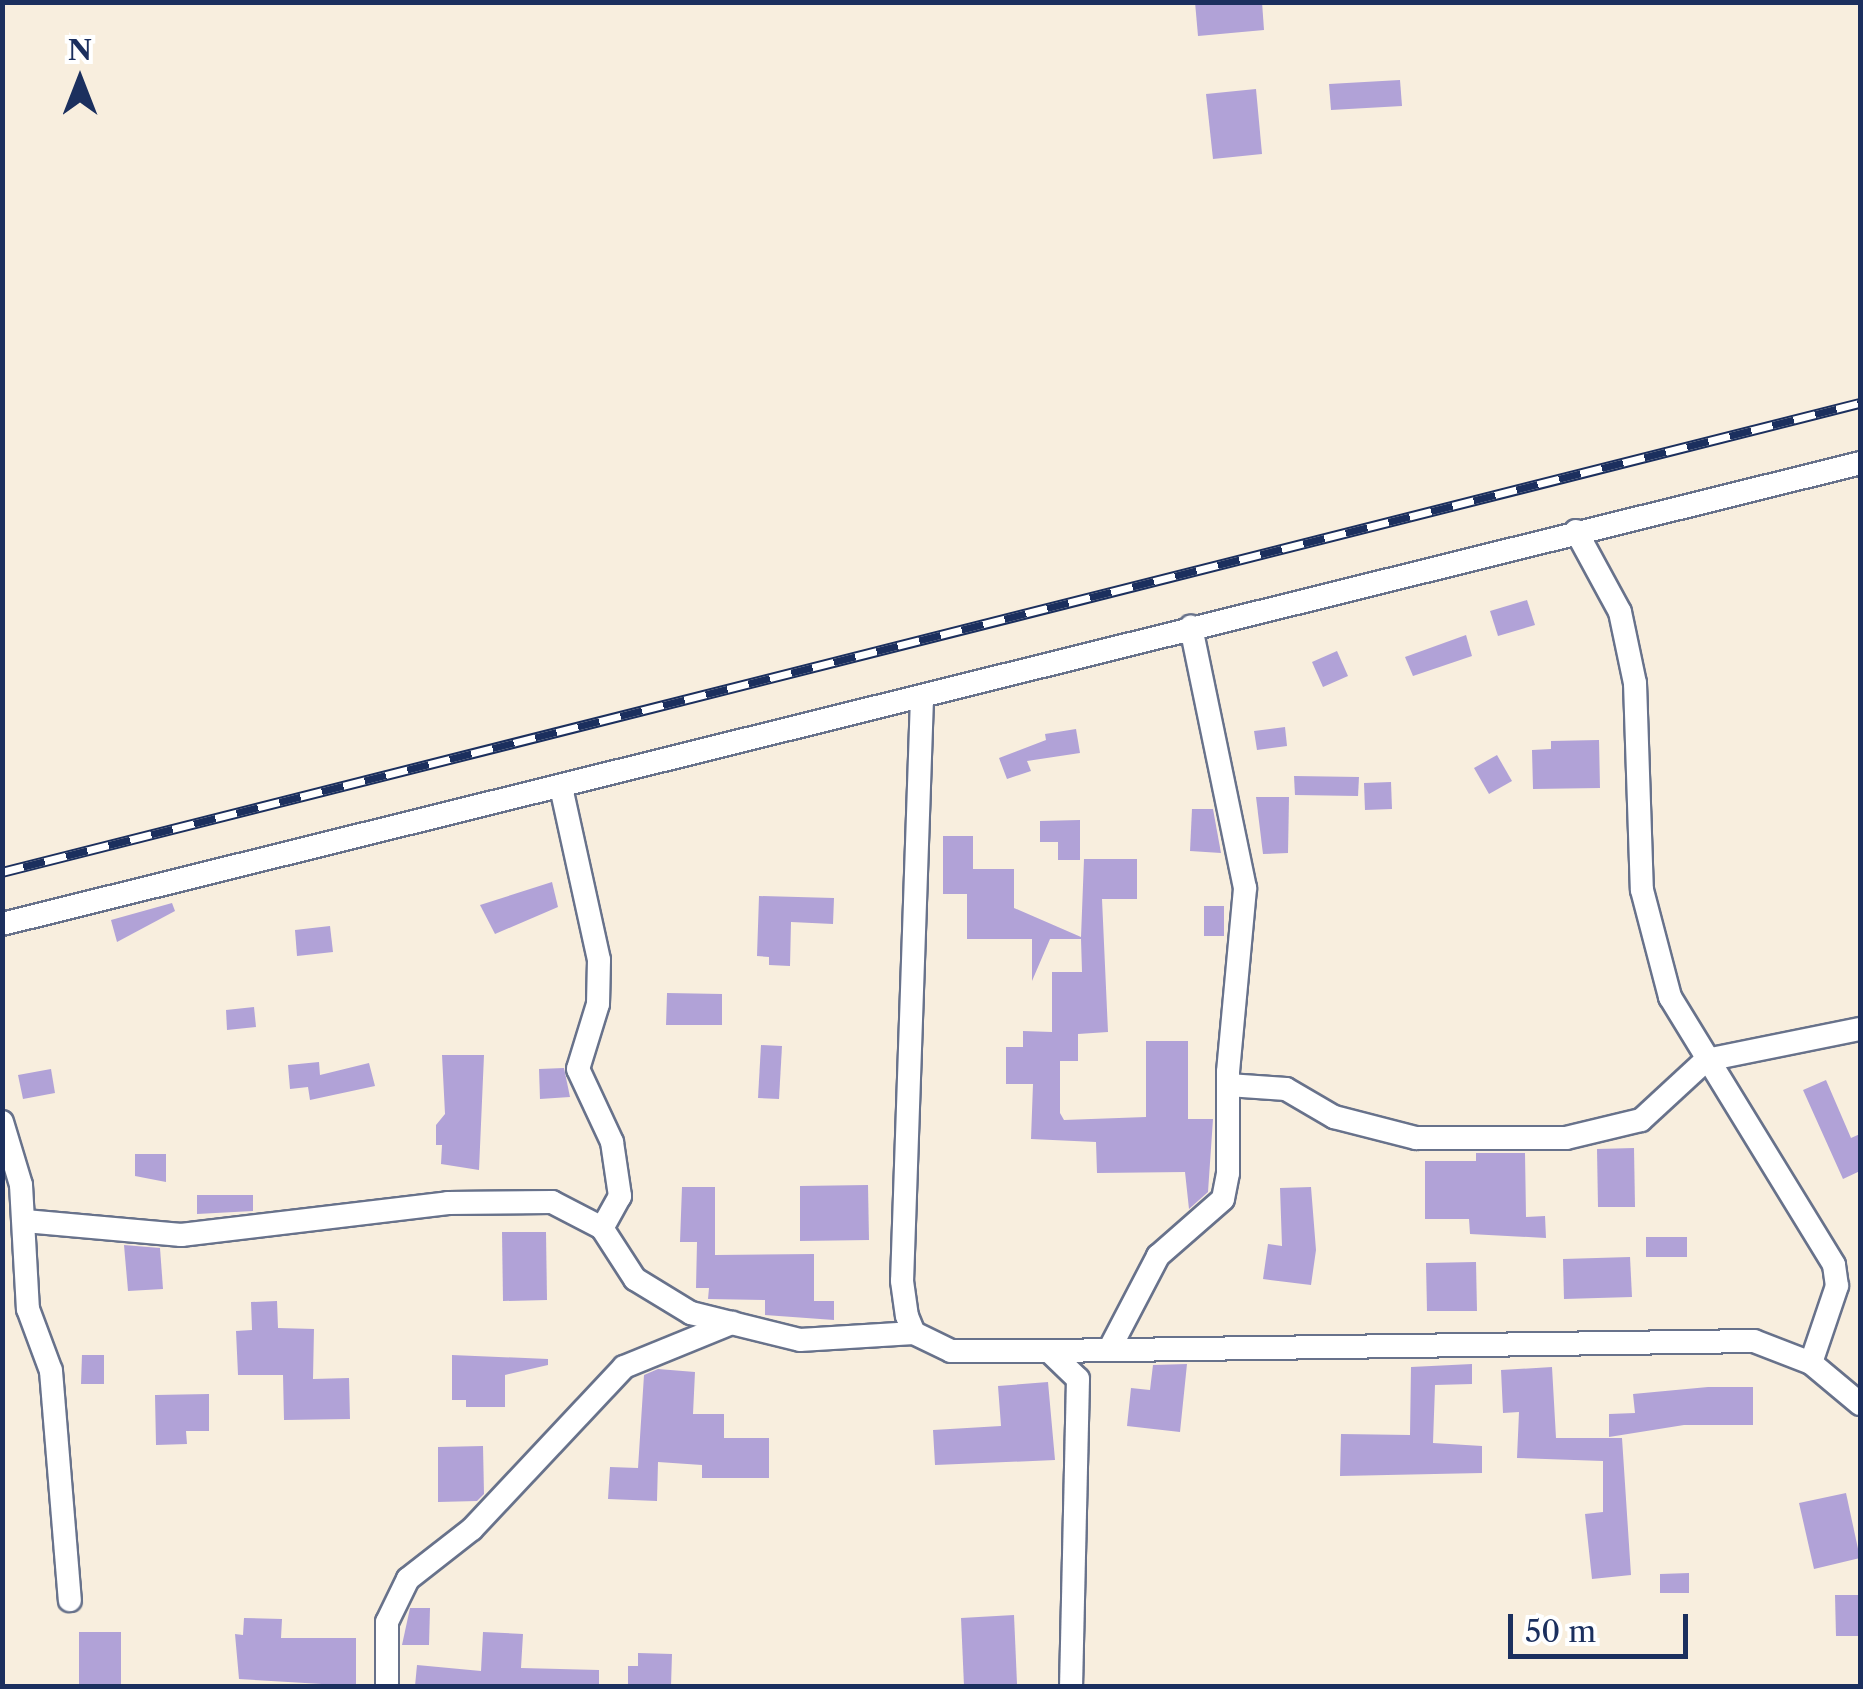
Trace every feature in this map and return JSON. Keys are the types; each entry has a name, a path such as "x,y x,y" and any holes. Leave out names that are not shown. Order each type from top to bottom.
{"street":[{"path":"2,924 1860,463"},
{"path":"1576,532 1620,612 1635,683 1642,890 1670,997 1834,1265 1837,1286 1811,1363"},
{"path":"1110,1348 1158,1256 1222,1199 1245,888 1191,627"},
{"path":"914,1334 902,1280 922,698"},
{"path":"560,787 599,960 598,1004 578,1070 612,1142 620,1196 602,1228"},
{"path":"1228,1085 1286,1089 1334,1117 1416,1138 1566,1138 1641,1120 1706,1060 1860,1029"},
{"path":"2,1122 25,1221 28,1309 51,1371 70,1600"},
{"path":"25,1221 180,1234 448,1203 552,1202 602,1228 635,1280 691,1313 800,1340 914,1334 951,1351 1050,1352 1110,1348 1754,1342 1811,1363 1860,1404"},
{"path":"386,1686 388,1622 408,1580 472,1529 624,1367 732,1323"},
{"path":"1050,1352 1078,1379 1071,1686"}],"building":[{"path":"1195,2 1262,2 1264,30 1198,36"},
{"path":"1400,80 1402,106 1331,110 1329,84"},
{"path":"1256,89 1262,154 1213,159 1206,94"},
{"path":"1527,600 1535,625 1498,636 1490,611"},
{"path":"1466,635 1472,656 1413,676 1405,657"},
{"path":"1337,651 1348,676 1323,687 1312,662"},
{"path":"1285,727 1287,746 1257,750 1254,731"},
{"path":"1076,729 1080,753 1027,761 1031,771 1007,779 999,758 1046,740 1045,734"},
{"path":"1599,740 1600,788 1533,789 1532,750 1551,749 1551,741"},
{"path":"1497,755 1512,781 1489,794 1474,768"},
{"path":"1294,776 1359,777 1358,796 1295,795"},
{"path":"1391,782 1392,809 1365,810 1364,783"},
{"path":"1256,797 1289,797 1288,853 1263,854"},
{"path":"1192,809 1213,809 1221,853 1190,851"},
{"path":"1080,820 1080,860 1058,860 1058,842 1040,842 1040,821"},
{"path":"943,836 973,836 973,869 1014,869 1014,908 1081,937 1084,859 1137,859 1137,899 1102,899 1108,1032 1078,1034 1078,1061 1060,1061 1060,1113 1064,1120 1146,1117 1146,1041 1188,1041 1188,1119 1213,1119 1208,1192 1189,1209 1185,1172 1097,1173 1096,1142 1031,1139 1033,1084 1006,1084 1006,1047 1023,1047 1023,1031 1052,1032 1052,972 1082,972 1081,939 1050,939 1032,981 1032,939 967,939 967,894 943,894"},
{"path":"552,882 558,907 495,934 480,905"},
{"path":"759,896 834,898 833,924 791,922 790,966 769,965 769,957 757,956"},
{"path":"172,903 175,911 117,942 111,920"},
{"path":"1204,906 1224,906 1224,936 1204,936"},
{"path":"330,926 333,952 297,956 295,930"},
{"path":"667,993 722,994 722,1025 666,1025"},
{"path":"254,1007 256,1027 227,1030 226,1010"},
{"path":"761,1045 782,1046 779,1099 758,1098"},
{"path":"442,1055 484,1055 479,1170 441,1164 442,1145 436,1145 436,1125 445,1114"},
{"path":"319,1062 320,1075 369,1063 375,1086 310,1100 308,1087 290,1089 288,1065"},
{"path":"564,1068 570,1097 540,1099 539,1069"},
{"path":"51,1069 55,1093 23,1099 18,1075"},
{"path":"1826,1080 1851,1138 1860,1134 1860,1171 1843,1179 1803,1090"},
{"path":"1634,1148 1635,1207 1598,1207 1597,1149"},
{"path":"1476,1153 1525,1153 1526,1217 1545,1216 1546,1238 1470,1234 1469,1219 1425,1219 1425,1161 1476,1161"},
{"path":"135,1154 166,1154 166,1182 135,1176"},
{"path":"868,1185 869,1240 800,1241 800,1186"},
{"path":"682,1187 715,1187 715,1255 814,1254 814,1301 834,1301 834,1320 765,1315 765,1300 708,1299 709,1288 696,1288 697,1242 680,1242"},
{"path":"1311,1187 1316,1250 1311,1285 1263,1279 1268,1244 1282,1246 1280,1188"},
{"path":"197,1195 253,1195 253,1211 197,1214"},
{"path":"502,1232 546,1232 547,1300 503,1301"},
{"path":"1646,1237 1687,1237 1687,1257 1646,1257"},
{"path":"124,1245 160,1248 163,1289 128,1291"},
{"path":"1630,1257 1632,1297 1564,1299 1563,1259"},
{"path":"1476,1262 1477,1311 1427,1311 1426,1263"},
{"path":"277,1301 278,1328 314,1329 313,1379 349,1378 350,1419 284,1420 283,1375 238,1375 236,1331 252,1330 251,1302"},
{"path":"82,1355 104,1355 104,1384 81,1384"},
{"path":"452,1355 548,1359 548,1365 505,1375 505,1407 466,1407 466,1400 452,1400"},
{"path":"1187,1364 1180,1432 1127,1426 1131,1388 1150,1390 1153,1365"},
{"path":"1472,1364 1472,1384 1435,1385 1433,1443 1482,1446 1482,1473 1340,1476 1341,1434 1410,1435 1411,1367"},
{"path":"1552,1367 1556,1438 1622,1438 1631,1575 1592,1579 1585,1514 1603,1512 1603,1461 1517,1458 1519,1412 1503,1413 1501,1370"},
{"path":"658,1369 695,1372 693,1414 724,1414 724,1438 769,1438 769,1478 702,1478 702,1465 658,1462 657,1501 608,1499 610,1467 638,1468 644,1375"},
{"path":"1048,1382 1055,1460 935,1465 933,1430 1001,1426 998,1386"},
{"path":"1753,1387 1753,1425 1684,1425 1609,1437 1609,1414 1635,1413 1633,1394"},
{"path":"209,1394 209,1431 186,1431 187,1444 156,1445 155,1395"},
{"path":"483,1446 484,1494 477,1501 438,1502 438,1447"},
{"path":"1846,1493 1860,1558 1814,1569 1799,1503"},
{"path":"1689,1573 1689,1593 1660,1593 1660,1574"},
{"path":"1835,1595 1860,1595 1860,1636 1836,1636"},
{"path":"410,1608 430,1608 429,1645 402,1645"},
{"path":"1014,1615 1017,1684 964,1686 961,1618"},
{"path":"244,1618 282,1619 281,1638 356,1638 356,1686 239,1679 235,1634 243,1635"},
{"path":"79,1632 121,1632 121,1686 79,1686"},
{"path":"483,1632 523,1634 521,1668 599,1670 599,1686 415,1686 417,1665 481,1671"},
{"path":"638,1653 672,1654 671,1686 628,1686 628,1666 638,1666"}],"railway":[{"path":"2,872 1860,403"}]}
